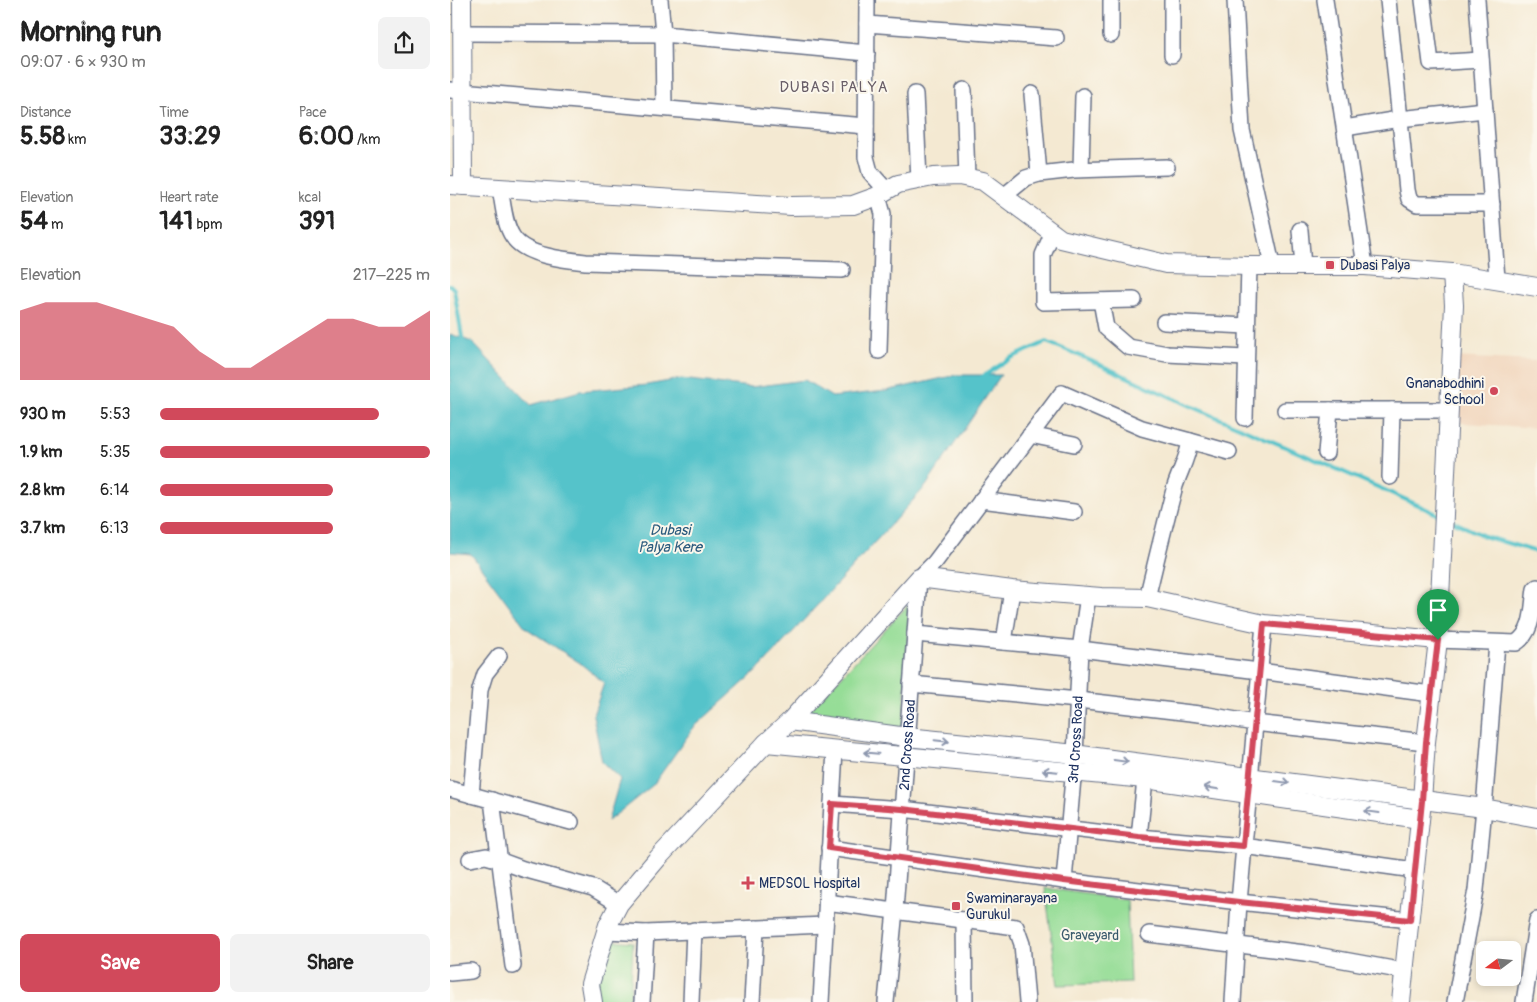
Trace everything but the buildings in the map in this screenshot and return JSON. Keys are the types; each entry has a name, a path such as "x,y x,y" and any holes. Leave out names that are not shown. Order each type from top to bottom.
{"street":[{"path":"462,0 458,27 454,186 791,206 853,205 898,184 950,177 967,178 983,181 1061,239 1166,264 1365,266 1452,273 1537,287"},
{"path":"660,0 663,34 664,108"},
{"path":"867,0 866,157 870,172 882,193 883,214 879,351"},
{"path":"1111,0 1111,34"},
{"path":"1172,0 1172,55"},
{"path":"1235,0 1242,130 1272,265"},
{"path":"1325,0 1365,266"},
{"path":"1388,0 1399,119 1409,199 1417,204 1492,204"},
{"path":"1424,0 1431,64 1481,60"},
{"path":"1477,0 1497,279"},
{"path":"867,24 1056,38"},
{"path":"458,27 663,34 867,52"},
{"path":"964,90 967,178"},
{"path":"457,91 866,126"},
{"path":"915,94 920,180"},
{"path":"1032,94 1039,174"},
{"path":"1080,169 1083,96"},
{"path":"1345,128 1399,119 1485,110"},
{"path":"1004,196 1026,178 1039,174 1080,169 1167,167"},
{"path":"500,188 508,228 513,238 531,250 564,259 586,262 842,270"},
{"path":"1300,230 1303,266"},
{"path":"1053,232 1043,255 1042,301 1045,303 1134,300"},
{"path":"1245,418 1249,266"},
{"path":"1401,1002 1422,801 1426,742 1438,640 1454,305 1452,273"},
{"path":"1102,301 1106,328 1128,347 1167,354 1246,358"},
{"path":"1164,322 1247,326"},
{"path":"593,1002 590,984 606,931 619,904 658,858 766,743 790,721 935,562 1062,392 1142,428 1229,452"},
{"path":"1284,410 1449,410"},
{"path":"1326,453 1330,410"},
{"path":"1390,477 1392,410"},
{"path":"1030,435 1074,444"},
{"path":"1147,598 1163,528 1190,442"},
{"path":"981,500 1074,512"},
{"path":"919,578 1012,590 1147,598 1264,624 1438,640 1497,643 1516,643 1523,638 1530,625 1535,589 1537,587"},
{"name":"2nd Cross Road","path":"886,1002 895,910 919,578"},
{"path":"1004,642 1012,590"},
{"name":"3rd Cross Road","path":"1064,881 1073,773 1080,649 1088,596"},
{"path":"1233,1002 1243,846 1264,624"},
{"path":"915,634 1080,649 1431,694"},
{"path":"1455,1002 1476,890 1497,643"},
{"path":"472,795 480,690 485,674 499,656"},
{"path":"911,684 1078,700 1208,715 1254,723 1426,742"},
{"path":"790,721 907,737 1074,755 1420,819"},
{"path":"766,743 1188,784 1248,786 1422,801 1484,808 1537,818"},
{"path":"821,1002 835,750"},
{"path":"1139,837 1145,779"},
{"path":"450,789 571,822"},
{"path":"492,800 513,966"},
{"path":"832,804 902,809 1139,837 1243,846 1414,870"},
{"path":"829,848 1064,881 1410,920"},
{"path":"470,859 486,856 523,869 593,888 619,904"},
{"path":"826,902 1016,927 1022,944 1027,1002"},
{"path":"964,920 966,1002"},
{"path":"1524,1002 1537,920"},
{"path":"606,931 646,933 825,925"},
{"path":"752,1002 756,928"},
{"path":"691,1002 694,930"},
{"path":"642,1002 646,933"},
{"path":"1149,934 1305,953 1404,971"},
{"path":"450,972 471,971"}],"shaded area":[{"name":"Gnanabodhini School","path":"1453,357 1537,361 1537,428 1450,422"}],"green space":[{"path":"910,603 903,728 805,715"},
{"name":"Graveyard","path":"1045,888 1127,900 1130,983 1058,985"},
{"path":"609,940 633,942 630,1002 596,1002 589,969"}],"water":[{"name":"Dubasi Palya Kere","path":"450,334 472,342 531,405 580,391 647,385 681,379 751,387 805,380 832,397 886,391 956,375 1001,375 926,486 761,667 694,727 653,785 608,821 620,779 602,762 593,715 604,683 580,663 526,628 471,554 450,552"}],"waterway":[{"path":"450,285 454,289 463,343"},
{"path":"982,377 1011,358 1046,342 1439,515"},
{"path":"1450,520 1484,536 1537,552"}],"place":[{"name":"Dubasi Palya","path":"1330,265"},
{"name":"Gnanabodhini School","path":"1494,391"},
{"name":"MEDSOL Hospital","path":"748,883"},
{"name":"Swaminarayana Gurukul","path":"956,906"}],"district":[{"name":"DUBASI PALYA","path":"834,87"}],"route":[{"path":"1264,624 1438,640 1426,742 1410,920 1064,881 829,848 832,804 902,809 1139,837 1243,846 1264,624"}]}
